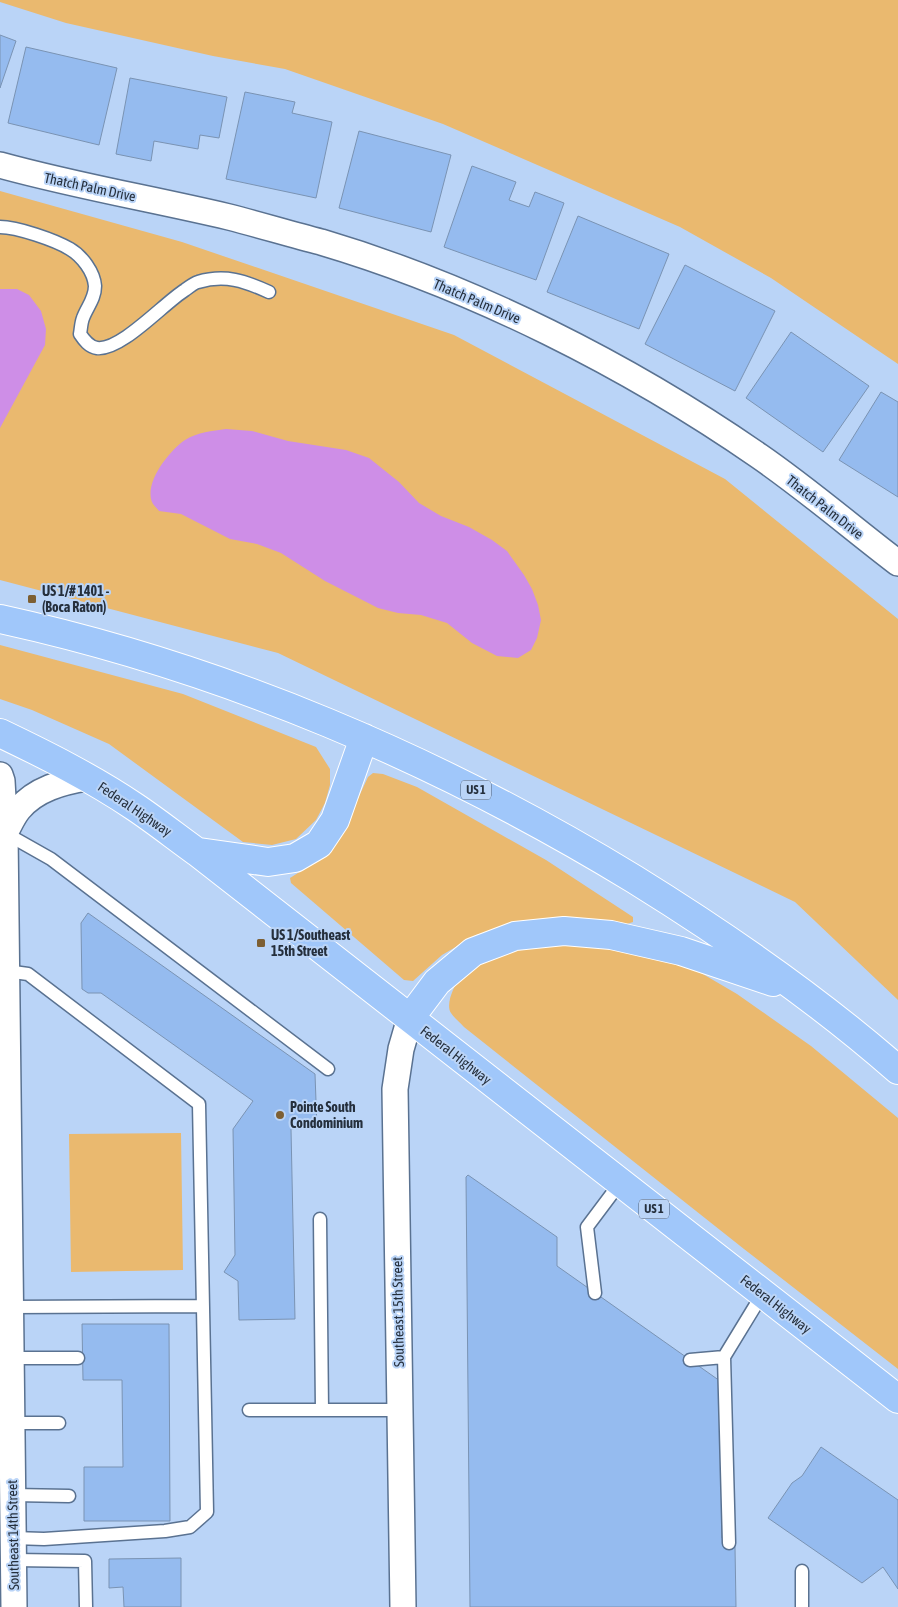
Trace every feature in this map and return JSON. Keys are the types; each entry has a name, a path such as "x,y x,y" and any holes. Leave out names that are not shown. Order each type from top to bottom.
{"main road":[{"name":"US 1","path":"0,619 198,674 364,738 456,780 518,812 665,898 729,940 800,991 898,1070"},
{"name":"Federal Highway","path":"0,733 87,778 135,807 197,852 898,1399"},
{"path":"197,852 268,862 295,858 320,844 335,820 364,738"},
{"path":"410,1018 437,982 473,952 515,936 564,931 611,935 681,951 800,991"}],"street":[{"name":"Thatch Palm Drive","path":"0,165 43,177 230,217 323,243 414,275 504,312 595,356 679,404 760,457 898,563"},
{"name":"Southeast 14th Street","path":"0,775 5,834 4,1110 11,1307 14,1607"},
{"name":"Southeast 14th Street","path":"5,834 19,809 40,792 61,782 87,778"},
{"name":"Southeast 15th Street","path":"403,1607 395,1089 401,1050 410,1018"}],"lane":[{"path":"0,227 28,232 70,249 88,266 94,278 95,288 93,300 83,318 80,334 86,342 96,348 110,347 124,339 179,293 197,282 221,279 245,281 269,292"},
{"path":"5,834 51,859 328,1069"},
{"path":"6,972 28,974 199,1104 207,1512 190,1527 166,1531 44,1539 13,1549"},
{"path":"596,1293 587,1226 620,1183"},
{"path":"320,1219 322,1410"},
{"path":"729,1543 724,1357 763,1293"},
{"path":"11,1307 202,1306"},
{"path":"690,1360 724,1357"},
{"path":"11,1358 78,1358"},
{"path":"249,1410 400,1410"},
{"path":"12,1423 59,1423"},
{"path":"13,1496 69,1496"},
{"path":"13,1549 85,1561 86,1607"},
{"path":"802,1571 802,1607"}],"shaded area":[{"path":"0,0 898,0 898,364 771,278 680,227 443,124 285,69 213,56 66,23 0,2"},
{"path":"0,191 182,242 454,335 725,479 898,619 898,1000 795,902 278,653 0,580"},
{"path":"0,289 17,289 29,295 41,311 46,329 45,345 0,428"},
{"path":"226,429 252,431 288,441 346,450 369,458 399,482 419,503 441,516 469,527 492,540 507,551 524,575 538,605 541,620 537,638 531,650 518,658 497,656 472,643 447,623 421,615 398,613 378,608 325,581 281,553 257,544 230,539 181,514 159,511 153,503 152,485 160,467 172,451 190,437 205,432"},
{"path":"0,645 183,694 316,747 330,769 330,785 325,803 316,820 296,839 272,845 243,842 109,744 32,710 0,699"},
{"path":"373,773 383,774 417,787 546,860 633,917 633,922 627,924 604,921 505,926 476,935 442,955 413,981 404,980 291,883 290,878 304,869 335,840 368,777"},
{"path":"580,941 619,947 696,970 737,994 811,1046 898,1118 898,1369 464,1027 451,1013 449,1005 453,990 462,977 476,966 509,952"},
{"path":"181,1133 183,1270 71,1272 69,1134"}],"building":[{"path":"0,35 16,41 0,88"},
{"path":"26,47 117,68 99,145 8,123"},
{"path":"130,78 227,97 219,138 200,135 198,149 154,141 151,161 116,154"},
{"path":"245,92 295,102 292,113 332,122 316,198 226,179"},
{"path":"359,131 451,155 431,232 339,208"},
{"path":"472,166 516,182 509,200 529,207 535,192 564,203 536,280 444,247"},
{"path":"578,216 669,254 639,329 547,292"},
{"path":"685,265 775,311 735,391 645,344"},
{"path":"791,332 869,386 823,452 746,398"},
{"path":"881,392 898,402 898,497 839,460"},
{"name":"Pointe South Condominium","path":"88,913 315,1074 317,1128 291,1129 295,1319 239,1320 238,1281 224,1272 235,1255 233,1129 253,1101 101,993 88,993 82,989 81,923"},
{"path":"468,1175 557,1237 557,1266 720,1381 722,1538 735,1547 736,1607 470,1607 466,1177"},
{"path":"82,1324 169,1324 170,1521 84,1521 84,1467 123,1467 122,1380 83,1380"},
{"path":"821,1447 898,1500 898,1589 883,1567 862,1583 768,1518 792,1483 802,1476"},
{"path":"181,1558 181,1607 124,1607 123,1587 109,1588 109,1559"}],"place":[{"name":"US 1/# 1401 - (Boca Raton)","path":"32,599"},
{"name":"US 1/Southeast 15th Street","path":"261,943"},
{"name":"Pointe South Condominium","path":"280,1115"}]}
